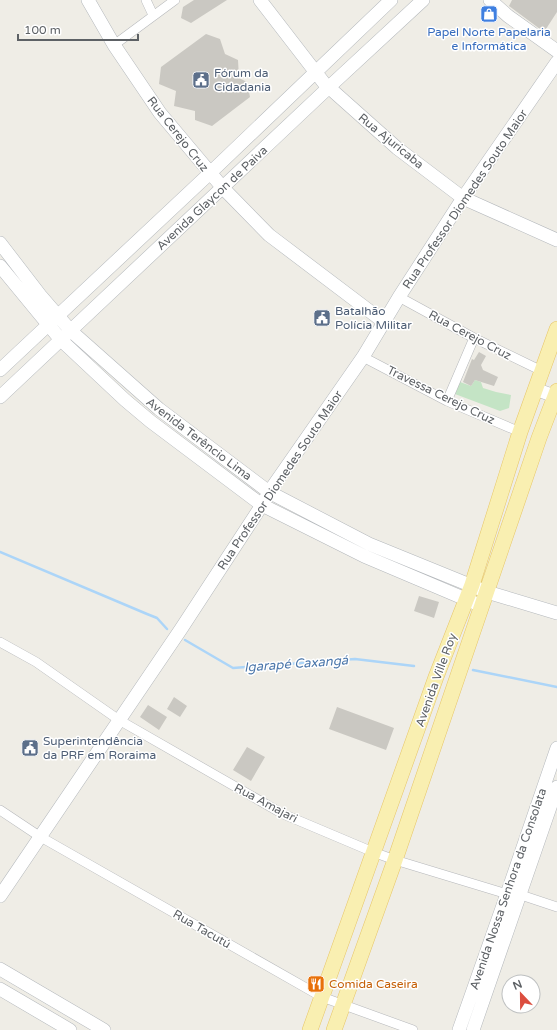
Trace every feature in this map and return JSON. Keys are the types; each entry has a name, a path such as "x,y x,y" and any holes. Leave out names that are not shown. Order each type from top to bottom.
{"main road":[{"name":"Rua Cerejo Cruz","path":"88,0 114,45 160,113 210,174 268,235 384,322"},
{"name":"Rua Ajuricaba","path":"260,0 328,88 397,148 463,198 557,240"},
{"name":"Avenida Glaycon de Paiva","path":"0,370 210,174 391,0"},
{"name":"Avenida Glaycon de Paiva","path":"0,397 328,88 424,0"},
{"path":"490,0 508,16 557,51"},
{"name":"Rua Professor Diomedes Souto Maior","path":"0,896 39,836 181,629 262,506 269,492 363,357 399,297 463,198 557,62"},
{"name":"Avenida Terêncio Lima","path":"0,243 57,316 71,331 159,409 269,492 369,544 472,585 485,599"},
{"name":"Avenida Terêncio Lima","path":"0,266 61,340 125,400 150,421 262,506 364,556 465,599 485,599 557,613"},
{"name":"Avenida Ville Roy","path":"310,1030 436,677 446,654 465,599 472,585 520,432 557,329"},
{"path":"125,400 135,389"},
{"path":"535,389 556,394"},
{"name":"Avenida Ville Roy","path":"334,1030 395,860 539,438 556,394"},
{"name":"Avenida Nossa Senhora da Consolata","path":"459,1030 557,748"},
{"name":"Avenida Nossa Senhora da Consolata","path":"473,1030 521,895 557,787"},
{"path":"0,969 104,1030"},
{"path":"0,989 70,1030"}],"street":[{"path":"146,0 154,16"},
{"path":"114,45 175,0"},
{"name":"Rua Cerejo Cruz","path":"399,297 474,338 542,371"},
{"path":"447,401 474,338"},
{"name":"Travessa Cerejo Cruz","path":"363,357 447,401 520,432"},
{"name":"Rua Amajari","path":"0,642 36,662 119,720 283,814 395,860 507,894 521,895 557,907"},
{"name":"Rua Tacutú","path":"0,810 39,836 322,997 343,1006 413,1030"}],"green space":[{"path":"475,380 481,382 483,388 511,395 509,408 500,411 455,394 460,382 471,386"}],"building":[{"path":"194,0 227,0 191,23 181,18 183,7"},
{"path":"512,0 557,0 557,12 544,32 509,6"},
{"name":"Fórum da Cidadania","path":"206,34 220,39 225,54 238,60 239,78 247,82 250,97 212,126 195,120 195,111 174,106 176,91 159,84 161,67"},
{"path":"479,352 486,356 481,365 483,370 498,377 494,386 475,380 471,386 463,382 472,359 474,360"},
{"path":"419,596 439,602 434,618 414,611"},
{"path":"174,697 187,706 180,717 167,709"},
{"path":"148,705 167,717 159,730 140,717"},
{"path":"337,707 394,728 386,750 329,729"},
{"path":"247,747 265,757 251,781 233,770"}],"waterway":[{"name":"Igarapé Caxangá","path":"0,552 157,618 167,629"},
{"name":"Igarapé Caxangá","path":"185,640 233,668 355,659 414,666"},
{"name":"Igarapé Caxangá","path":"473,670 557,687"}],"place":[{"name":"Papel Norte Papelaria e Informática","path":"489,14"},
{"name":"Fórum da Cidadania","path":"201,80"},
{"name":"Batalhão Polícia Militar","path":"322,318"},
{"name":"Superintendência da PRF em Roraima","path":"30,748"},
{"name":"Comida Caseira","path":"316,984"}]}
